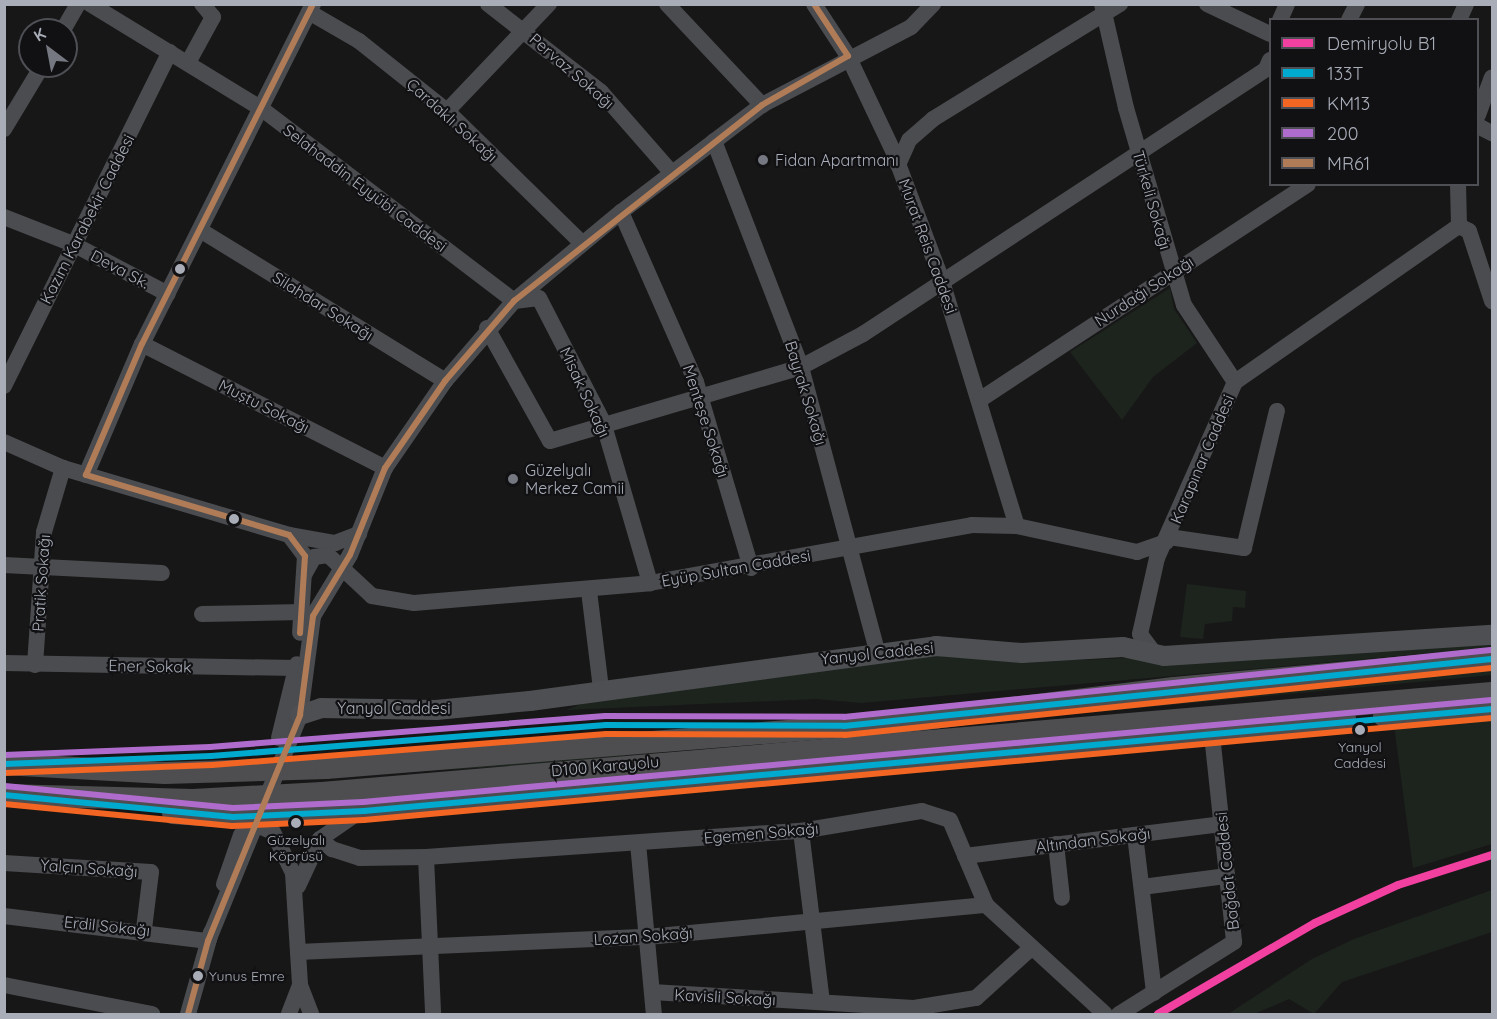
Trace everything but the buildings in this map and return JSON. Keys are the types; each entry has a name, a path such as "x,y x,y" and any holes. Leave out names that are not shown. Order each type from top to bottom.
{"highway":[{"name":"D100 Karayolu","path":"4,764 165,773 326,768 901,722 1174,688 1492,659"},
{"name":"D100 Karayolu","path":"13,796 193,800 322,793 1492,693"},
{"path":"1212,735 1492,709"},
{"path":"13,796 233,817"}],"main road":[{"name":"Yanyol Caddesi","path":"294,720 321,708 436,710 877,651 1109,647 1155,654 1492,635"}],"street":[{"path":"70,18 78,4"},
{"name":"Selahaddin Eyyübi Caddesi","path":"90,4 189,61 262,109 514,301"},
{"path":"189,61 213,17 202,4"},
{"name":"Pervaz Sokağı","path":"488,4 525,30 601,92 672,173"},
{"path":"447,111 549,4"},
{"path":"667,4 762,105"},
{"path":"814,4 848,56 898,165"},
{"path":"188,1014 208,941 294,720 310,624 359,534 386,468 445,381 488,328 514,301 621,212 762,105 848,56 911,27 933,4"},
{"name":"Murat Reis Caddesi","path":"1017,526 981,399 941,278 898,165 909,140 933,120 1103,9 1120,4"},
{"path":"1207,4 1269,34"},
{"path":"1281,18 1287,4"},
{"path":"1350,18 1357,4"},
{"path":"1460,18 1466,4"},
{"path":"86,475 142,344 311,8"},
{"name":"Çardaklı Sokağı","path":"311,8 359,41 447,111 582,243"},
{"name":"Türkeli Sokağı","path":"1103,9 1138,153 1184,305 1235,382"},
{"name":"Kazım Karabekir Caddesi","path":"4,386 170,52"},
{"path":"488,328 550,441 603,422 700,393 801,367 863,334 941,278 1266,69 1269,62"},
{"path":"1479,112 1492,77"},
{"path":"7,120 34,78"},
{"name":"Bayrak Sokağı","path":"714,141 801,367 851,546 877,651"},
{"name":"Nurdağı Sokağı","path":"981,399 1305,186"},
{"path":"1458,186 1459,226 1469,231 1492,299"},
{"name":"Menteşe Sokağı","path":"621,212 700,393 751,568"},
{"name":"Deva Sk.","path":"4,217 73,244 168,294"},
{"name":"Karapınar Caddesi","path":"1141,627 1152,579 1235,382 1459,226"},
{"name":"Silahdar Sokağı","path":"200,230 445,381"},
{"name":"Misak Sokağı","path":"514,301 538,298 603,422 650,583"},
{"name":"Muştu Sokağı","path":"142,344 386,468"},
{"path":"1152,579 1137,552 1168,539 1244,548 1277,411"},
{"path":"4,442 63,468 289,535 335,543 359,534"},
{"name":"Pratik Sokağı","path":"35,665 44,532 63,468"},
{"name":"Eyüp Sultan Caddesi","path":"340,568 363,590 393,603 589,591 650,583 751,568 949,528 1017,526 1137,552"},
{"path":"289,535 302,548 305,573 296,668 294,720"},
{"path":"305,573 319,555 340,568"},
{"path":"4,566 162,573"},
{"path":"589,591 601,689"},
{"path":"202,614 302,612"},
{"path":"1109,647 1131,639 1141,627"},
{"path":"1141,627 1141,640 1155,654"},
{"name":"Ener Sokak","path":"4,663 296,668"},
{"path":"233,817 364,811 749,772 1212,735"},
{"name":"Bağdat Caddesi","path":"1119,1014 1233,946 1212,735"},
{"path":"295,899 304,862 320,839 364,811"},
{"name":"Egemen Sokağı","path":"320,839 332,849 360,858 426,857 801,831 922,811 950,820 986,905 1030,949 1105,1014"},
{"path":"233,817 264,826 281,841 295,899 300,985 311,1014"},
{"name":"Altından Sokağı","path":"965,856 1221,824"},
{"path":"801,831 814,921 822,1002"},
{"path":"1135,835 1154,993"},
{"path":"638,843 654,1014"},
{"path":"1056,844 1062,898"},
{"path":"426,857 433,1014"},
{"name":"Yalçın Sokağı","path":"4,862 151,872 144,929"},
{"path":"1142,887 1227,876"},
{"name":"Lozan Sokağı","path":"298,952 647,937 986,905"},
{"name":"Erdil Sokağı","path":"4,916 144,929 208,941"},
{"name":"Kavisli Sokağı","path":"652,992 760,1006 822,1002 914,1008 976,998 1030,949"},
{"path":"4,985 88,1009 152,1014"},
{"path":"289,1014 300,985"}],"shaded area":[{"path":"1170,288 1174,309 1197,343 1153,377 1122,420 1070,352"},
{"path":"1187,584 1246,591 1245,608 1233,607 1232,621 1205,624 1203,639 1180,637"},
{"path":"1492,642 1492,648 861,703 816,699 566,710 601,696 968,652 1082,660"},
{"path":"1492,667 1492,675 516,766 214,783 5,774 181,773"},
{"path":"1492,716 1492,844 1413,868 1394,725"},
{"path":"1492,890 1492,932 1342,982 1314,1014 1289,999 1254,1014 1228,1014 1312,959 1354,939"}],"rail line":[{"name":"B1","path":"1158,1014 1315,923 1398,885 1492,855"}],"transit line":[{"name":"MR61","path":"300,633 305,556 289,535 86,475 142,344 313,4"},
{"name":"MR61","path":"188,1014 208,941 300,715 313,616 350,555 385,468 445,381 514,301 762,105 848,56 814,4"},
{"name":"200","path":"4,755 210,747 605,716 844,717 1491,650"},
{"name":"133T","path":"4,764 211,756 606,725 844,726 1492,659"},
{"name":"KM13","path":"4,773 212,765 606,734 845,735 1492,668"},
{"name":"200","path":"5,786 233,808 363,802 1491,700"},
{"name":"133T","path":"4,795 233,817 364,811 1492,709"},
{"name":"KM13","path":"4,804 232,826 364,820 1492,718"}],"place":[{"name":"Fidan Apartmanı","path":"763,160"},
{"name":"Güzelyalı Merkez Camii","path":"513,479"},
{"name":"Yanyol Caddesi","path":"1360,730"},
{"name":"Güzelyalı Köprüsü","path":"296,823"},
{"name":"Yunus Emre","path":"198,976"}]}
